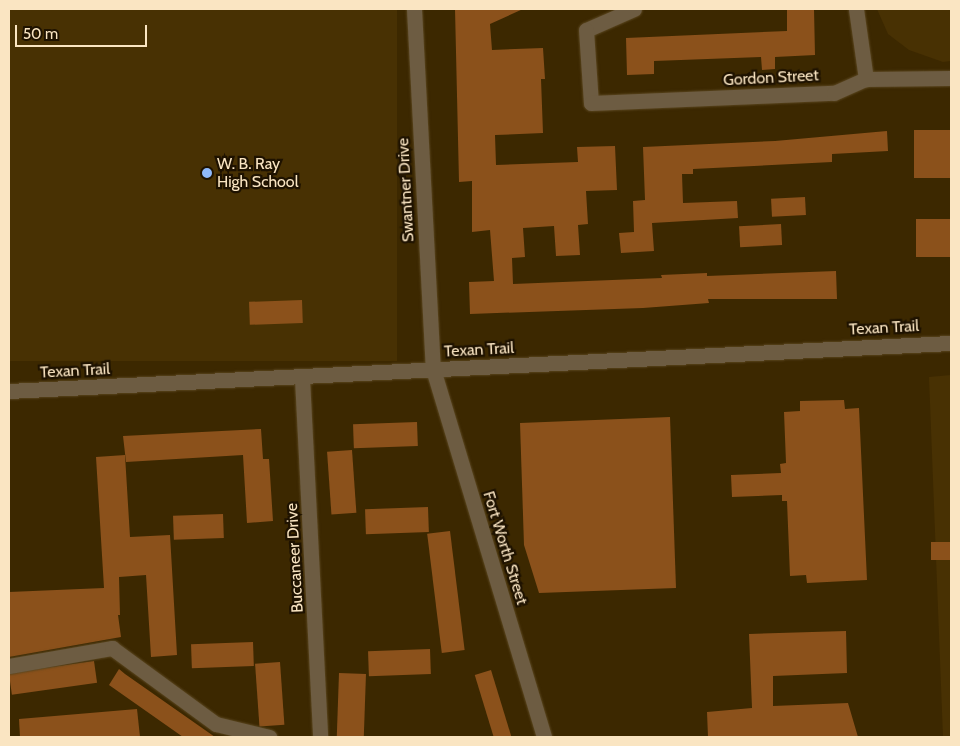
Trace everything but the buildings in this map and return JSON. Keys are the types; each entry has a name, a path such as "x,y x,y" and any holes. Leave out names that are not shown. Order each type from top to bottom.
{"street":[{"name":"Swantner Drive","path":"414,9 434,369"},
{"name":"Gordon Street","path":"634,9 586,30 591,103 834,93 866,80 951,78"},
{"path":"856,9 866,80"},
{"name":"Texan Trail","path":"9,391 302,378 434,369 951,342"},
{"name":"Fort Worth Street","path":"434,369 544,737"},
{"name":"Buccaneer Drive","path":"302,378 320,737"},
{"path":"9,666 112,648 216,724 269,737"}],"shaded area":[{"name":"W. B. Ray High School","path":"9,9 397,9 397,361 9,361"},
{"path":"877,9 951,9 951,61 943,62 909,50 888,34"},
{"path":"951,375 951,737 943,737 929,377"}],"place":[{"name":"W. B. Ray High School","path":"207,173"}]}
